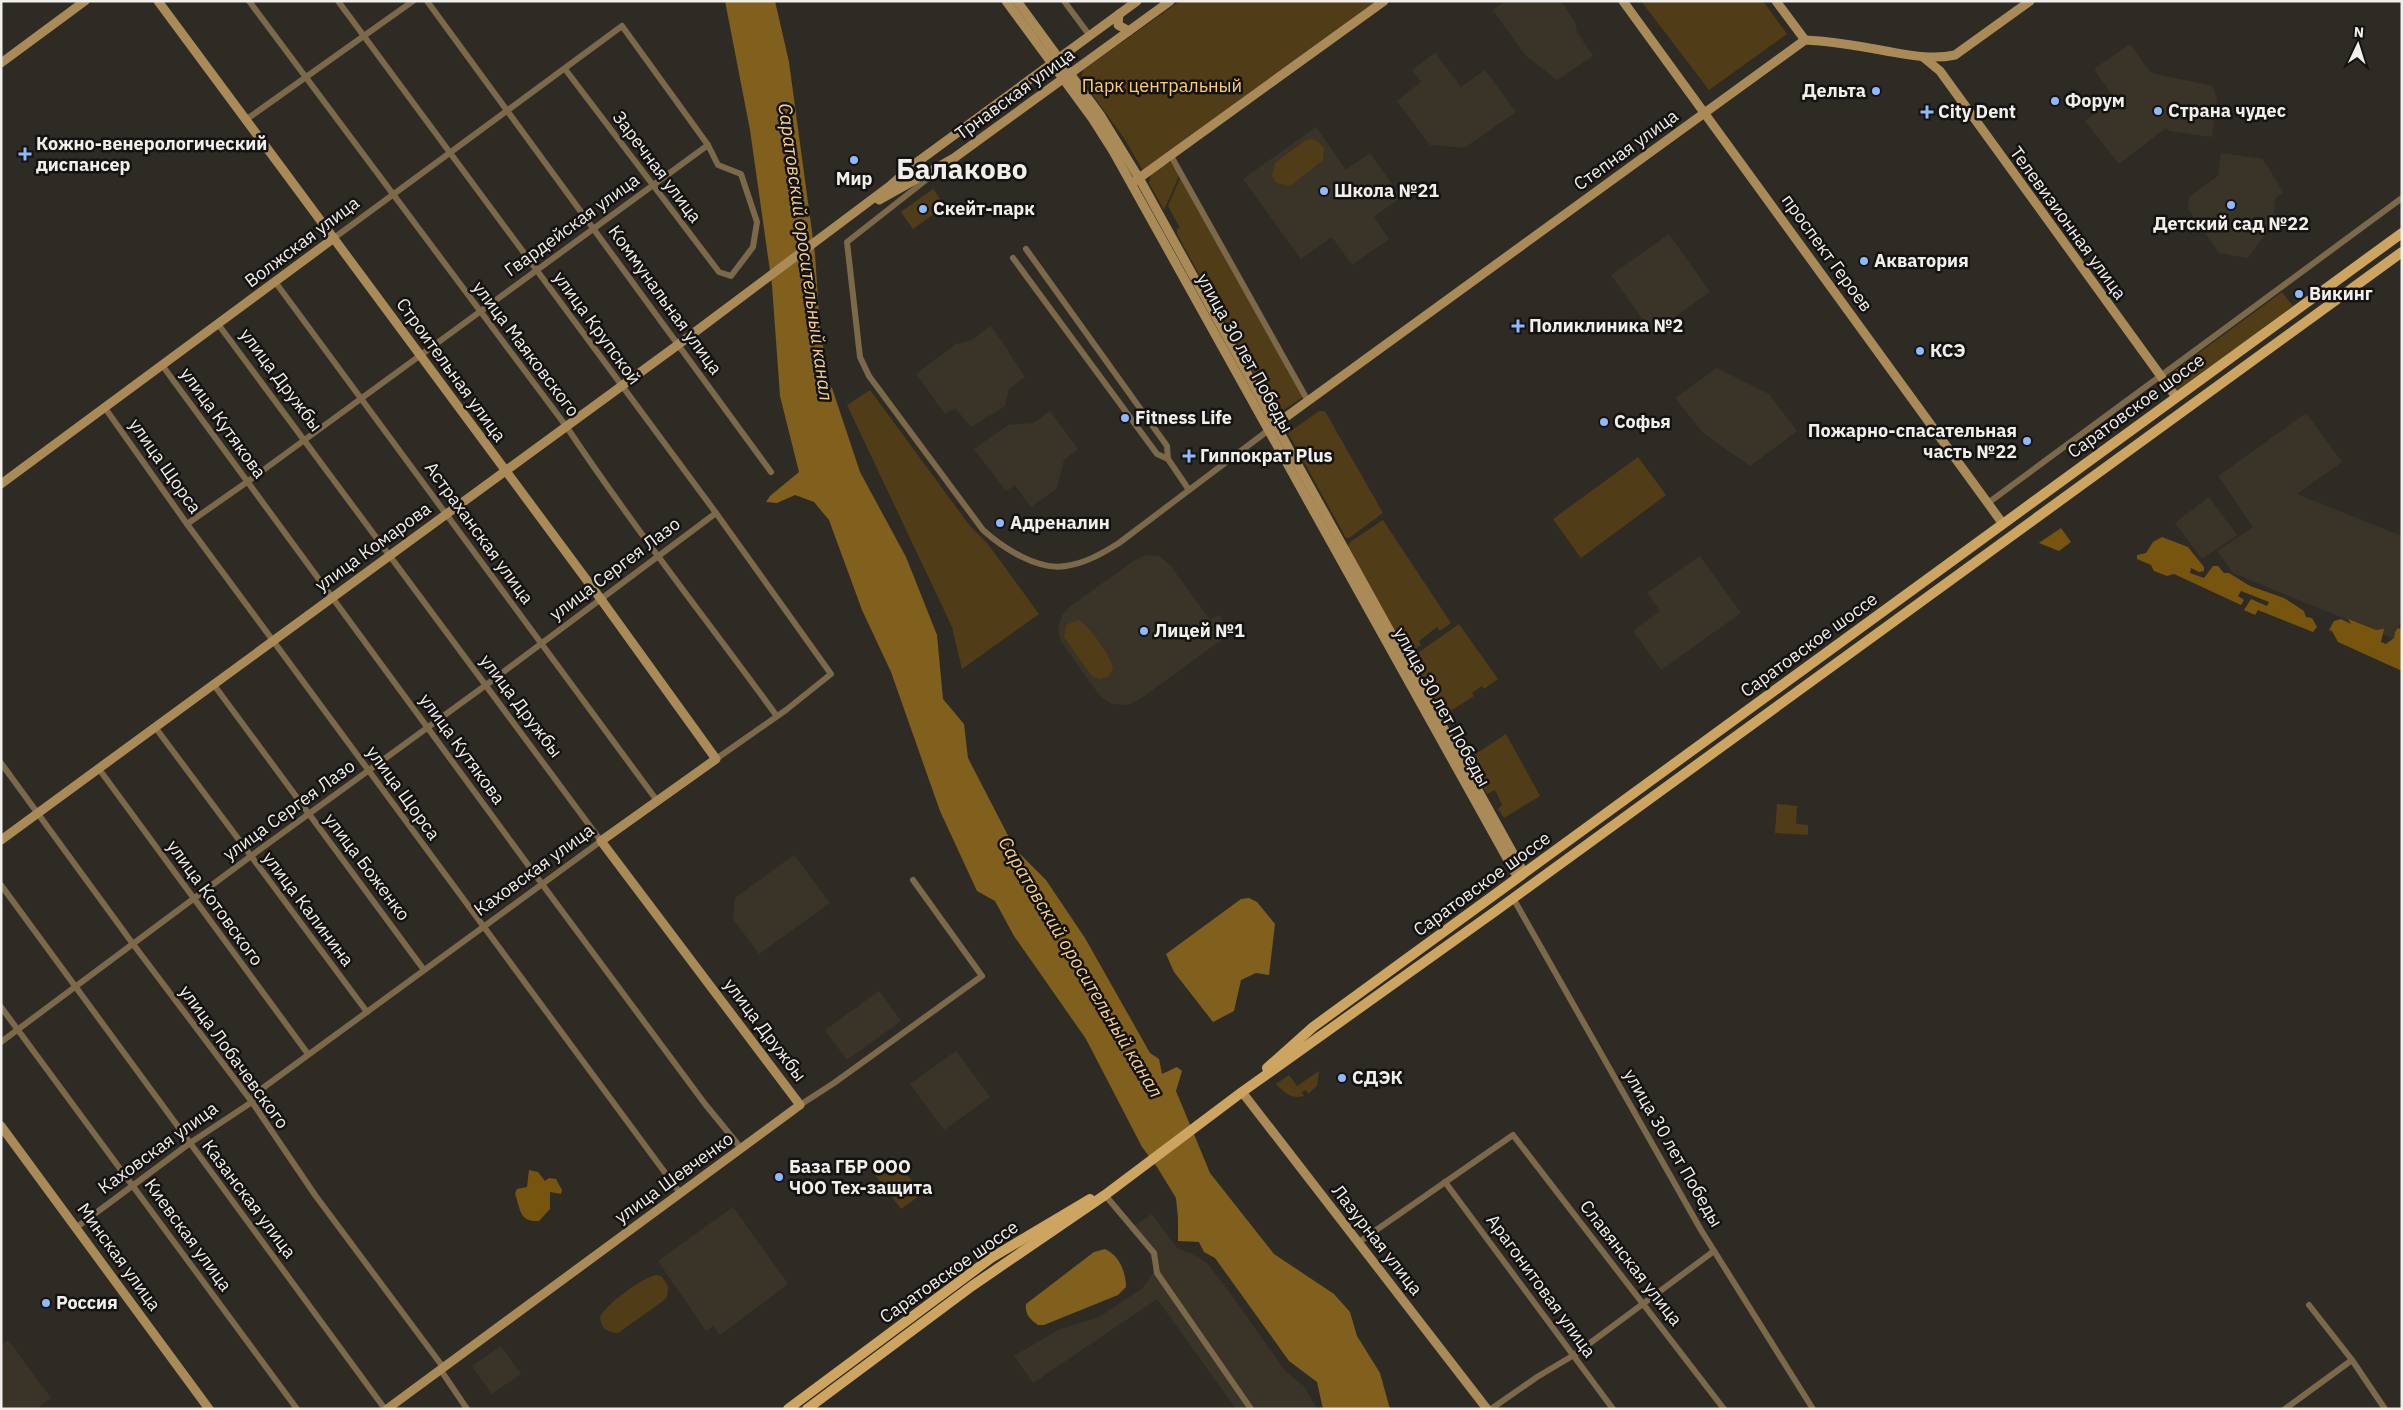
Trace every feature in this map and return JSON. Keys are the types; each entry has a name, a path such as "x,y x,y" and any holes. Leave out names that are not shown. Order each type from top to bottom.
{"main road":[{"name":"Саратовское шоссе","path":"1280,1061 1313,1027 2402,233"},
{"name":"Саратовское шоссе","path":"807,1409 933,1314 1105,1196 1280,1061 1513,898 2402,252"},
{"name":"Телевизионная улица","path":"2176,398 2185,411"},
{"path":"2062,481 2071,494"},
{"path":"1951,562 1960,574"},
{"path":"1688,754 1696,765"},
{"path":"1521,876 1528,886"},
{"name":"Саратовское шоссе","path":"788,1409 991,1258 1136,1172"},
{"path":"1026,1237 1032,1242 1028,1249"}],"street":[{"path":"1,64 85,1"},
{"name":"Строительная улица","path":"158,1 600,598 716,759"},
{"name":"улица Маяковского","path":"249,1 394,194 478,311 566,426 609,492 776,715"},
{"name":"улица Крупской","path":"338,1 716,513 831,674"},
{"path":"247,119 413,1"},
{"name":"Коммунальная улица","path":"427,1 771,472"},
{"path":"1006,1 1067,77 1092,118 1136,181 1521,876"},
{"path":"1017,1 1055,62"},
{"path":"1064,1 1090,36"},
{"name":"Трнавская улица","path":"836,226 891,185 916,163 1137,1"},
{"name":"Трнавская улица","path":"836,226 954,158 1129,31 1158,6 1170,1"},
{"path":"1136,181 1384,1"},
{"name":"проспект Героев","path":"1624,1 2003,524"},
{"path":"1776,1 1805,40 1847,44 1922,57 1940,58 1955,55"},
{"path":"1944,79 1945,67 1955,55 2030,1"},
{"path":"1119,14 1118,25 1129,31"},
{"name":"Волжская улица","path":"1,484 622,26 708,145"},
{"name":"Степная улица","path":"1273,427 1805,40"},
{"name":"Телевизионная улица","path":"1922,57 1935,66 2176,398"},
{"name":"Заречная улица","path":"565,69 719,272 731,276 753,247 757,222 741,174 718,166 708,145"},
{"name":"Гвардейская улица","path":"187,524 708,145"},
{"path":"1171,156 1308,401"},
{"path":"954,158 848,242 860,357 869,376 983,530 999,544 1020,557 1065,567 1092,558 1120,543 1273,427"},
{"path":"916,163 925,175"},
{"path":"895,191 902,193 902,201"},
{"path":"1988,503 2402,198"},
{"name":"улица Комарова","path":"1,840 504,470 679,344 836,226"},
{"path":"1026,249 1167,446 1168,459 1189,490"},
{"path":"1013,258 1157,454 1168,459"},
{"name":"Астраханская улица","path":"276,283 658,802"},
{"name":"улица Дружбы","path":"218,324 305,439 388,556 800,1105"},
{"name":"улица Кутякова","path":"162,366 542,884 705,1104 741,1148"},
{"name":"улица Щорса","path":"105,408 187,524 680,1193"},
{"name":"улица Сергея Лазо","path":"1,1042 308,814 486,686 600,598 716,513"},
{"name":"Каховская улица","path":"77,1227 190,1143 252,1102 256,1093 308,1054 601,841 658,802 831,674"},
{"name":"улица Боженко","path":"214,685 424,970"},
{"name":"улица Калинина","path":"155,727 366,1012"},
{"name":"улица Лобачевского","path":"1,763 133,944 252,1102 315,1195 442,1368 467,1409"},
{"name":"улица Котовского","path":"99,769 193,900 308,1054"},
{"name":"улица Шевченко","path":"386,1409 800,1105 834,1083 982,976 913,880"},
{"name":"Казанская улица","path":"1,885 209,1171 219,1180 386,1409"},
{"name":"улица 30 лет Победы","path":"1513,898 1587,1031 1714,1251 1813,1409"},
{"name":"Киевская улица","path":"1,1007 297,1409"},
{"name":"Лазурная улица","path":"1242,1092 1489,1409"},
{"path":"246,1094 256,1093"},
{"name":"Минская улица","path":"1,1126 209,1409"},
{"name":"Славянская улица","path":"1446,1182 1513,1135 1724,1409"},
{"path":"1359,1242 1446,1182"},
{"name":"Арагонитовая улица","path":"1446,1182 1613,1409"},
{"path":"1105,1196 1154,1253 1157,1273 1251,1409"},
{"path":"1489,1409 1574,1355 1714,1251"},
{"path":"2309,1305 2352,1360 2385,1409"},
{"path":"2285,1409 2352,1360"}],"shaded area":[{"path":"1506,1 1561,1 1575,22 1577,32 1593,56 1557,80 1526,56 1493,10"},
{"name":"Страна чудес","path":"2130,44 2151,73 2213,86 2217,100 2212,137 2169,131 2166,128 2119,164 2085,121 2115,99 2094,69"},
{"path":"1435,53 1461,87 1485,70 1516,112 1464,148 1430,145 1397,101 1421,82 1412,70"},
{"name":"Школа №21","path":"1316,127 1346,170 1370,153 1401,197 1374,217 1389,239 1352,265 1332,237 1301,259 1243,179"},
{"name":"Детский сад №22","path":"2221,153 2263,159 2283,192 2275,199 2274,212 2278,217 2248,258 2219,253 2188,209 2189,197 2218,176"},
{"path":"1669,234 1710,292 1652,333 1611,275"},
{"path":"991,325 1025,377 1009,389 1005,406 971,427 955,408 945,414 916,374 956,344 972,340"},
{"path":"1717,368 1769,394 1797,431 1750,466 1703,433 1675,398"},
{"path":"1050,411 1078,449 1064,460 1057,488 1031,507 1015,485 1006,491 974,449 1008,425 1033,423"},
{"path":"2306,413 2342,462 2297,494 2402,536 2402,617 2394,639 2233,573 2217,551 2253,527 2218,476"},
{"path":"2209,497 2237,535 2202,559 2175,523"},
{"path":"2061,528 2071,542 2059,551 2039,543"},
{"path":"2162,537 2188,547 2204,567 2204,571 2199,572 2191,568 2190,573 2204,578 2213,566 2218,566 2224,573 2229,573 2250,586 2284,598 2304,611 2306,617 2312,618 2317,627 2313,632 2258,610 2255,615 2244,610 2251,599 2267,606 2269,602 2241,591 2238,596 2244,600 2241,605 2174,574 2167,576 2154,571 2151,565 2137,559 2137,555 2146,553 2153,542"},
{"name":"Лицей №1","path":"1147,555 1159,556 1170,565 1210,620 1219,615 1231,633 1140,699 1127,705 1112,704 1100,696 1060,640 1058,629 1062,616 1068,608 1135,560"},
{"path":"1700,556 1741,613 1661,670 1633,631 1660,611 1647,593"},
{"path":"2341,619 2351,624 2348,619 2376,630 2384,629 2381,642 2386,644 2394,638 2398,628 2402,629 2402,671 2338,642 2332,631 2329,630 2334,621"},
{"path":"794,855 830,903 759,954 733,919 735,898"},
{"path":"879,991 901,1021 847,1060 825,1030"},
{"path":"956,1051 990,1097 944,1130 910,1084"},
{"path":"529,1170 538,1172 545,1181 549,1178 556,1179 562,1190 561,1194 550,1192 550,1209 539,1221 532,1221 524,1217 515,1194 517,1189 527,1187"},
{"path":"733,1207 788,1284 720,1335 713,1326 706,1331 658,1261"},
{"path":"1152,1214 1177,1248 1206,1262 1285,1371 1304,1386 1317,1409 1236,1409 1157,1299 1033,1383 1014,1356 1060,1329 1099,1317 1143,1288 1155,1270 1149,1252 1131,1228"},
{"path":"8,1340 51,1398 36,1409 1,1409 1,1345"},
{"path":"501,1346 521,1374 492,1394 472,1366"}],"green space":[{"name":"Парк центральный","path":"1180,1 1381,1 1149,169 1142,169 1124,138 1081,79 1083,70"},
{"path":"1641,1 1763,1 1787,34 1709,90"},
{"path":"1312,139 1324,148 1323,160 1290,186 1276,183 1272,176 1275,163 1306,140"},
{"path":"1168,162 1180,174 1164,210 1149,183 1151,174"},
{"path":"1181,176 1303,397 1282,411 1274,410 1177,234 1177,229 1180,228 1168,206"},
{"name":"Скейт-парк","path":"933,189 945,206 913,229 901,212"},
{"path":"2282,292 2293,306 2177,392 2166,377"},
{"path":"870,390 970,526 988,544 1039,614 962,669 952,627 847,405"},
{"path":"1319,411 1326,413 1383,513 1349,538 1346,538 1288,433"},
{"path":"1638,457 1666,495 1581,558 1553,519"},
{"path":"1383,520 1451,623 1440,631 1437,627 1419,641 1421,645 1411,652 1405,652 1347,548 1350,542"},
{"path":"1078,620 1088,628 1105,650 1113,669 1108,677 1099,679 1091,675 1064,637 1066,625"},
{"path":"1459,624 1498,679 1484,689 1482,686 1472,693 1474,696 1444,715 1412,657"},
{"path":"1506,734 1540,796 1504,818 1498,809 1502,805 1495,790 1487,794 1468,759"},
{"path":"1777,804 1797,806 1796,824 1808,825 1808,835 1775,833"},
{"path":"1319,1071 1317,1086 1308,1094 1306,1090 1302,1092 1304,1096 1292,1096 1276,1084 1289,1075 1297,1086"},
{"path":"893,1156 922,1194 901,1209 872,1171"},
{"path":"657,1275 662,1277 668,1286 667,1297 618,1333 605,1329 600,1317 603,1312 643,1280"}],"water":[{"name":"Саратовский оросительный канал","path":"725,1 775,1 789,62 815,254 820,328 827,369 824,376 825,385 832,388 860,472 906,557 937,635 943,699 964,724 968,758 1015,849 1046,880 1085,938 1150,1053 1159,1059 1162,1074 1177,1067 1182,1071 1176,1091 1210,1173 1274,1254 1334,1294 1350,1312 1357,1336 1380,1373 1390,1409 1323,1409 1317,1382 1289,1361 1215,1258 1204,1252 1199,1242 1178,1241 1176,1198 1142,1147 1086,1039 1014,936 995,901 977,891 940,811 891,672 862,610 829,520 814,502 795,495 777,503 766,502 770,496 799,472 780,396 772,285 750,130"},
{"path":"1249,898 1257,902 1275,924 1269,975 1256,973 1241,980 1234,1011 1213,1022 1174,972 1166,954 1241,899"},
{"path":"1105,1249 1118,1260 1125,1276 1126,1287 1118,1295 1044,1325 1038,1325 1030,1319 1026,1311 1026,1304 1094,1252"}],"place":[{"name":"Дельта","path":"1876,91"},
{"name":"Форум","path":"2055,101"},
{"name":"Страна чудес","path":"2158,111"},
{"name":"City Dent","path":"1927,112"},
{"name":"Кожно-венерологический диспансер","path":"25,154"},
{"name":"Мир","path":"854,160"},
{"name":"Школа №21","path":"1324,191"},
{"name":"Детский сад №22","path":"2231,205"},
{"name":"Скейт-парк","path":"923,209"},
{"name":"Акватория","path":"1864,261"},
{"name":"Викинг","path":"2299,294"},
{"name":"Поликлиника №2","path":"1518,326"},
{"name":"КСЭ","path":"1920,351"},
{"name":"Fitness Life","path":"1125,418"},
{"name":"Софья","path":"1604,422"},
{"name":"Пожарно-спасательная часть №22","path":"2027,441"},
{"name":"Гиппократ Plus","path":"1189,456"},
{"name":"Адреналин","path":"1000,523"},
{"name":"Лицей №1","path":"1144,631"},
{"name":"СДЭК","path":"1342,1078"},
{"name":"База ГБР ООО ЧОО Тех-защита","path":"779,1177"},
{"name":"Россия","path":"46,1303"}],"district":[{"name":"Балаково","path":"962,169"}]}
